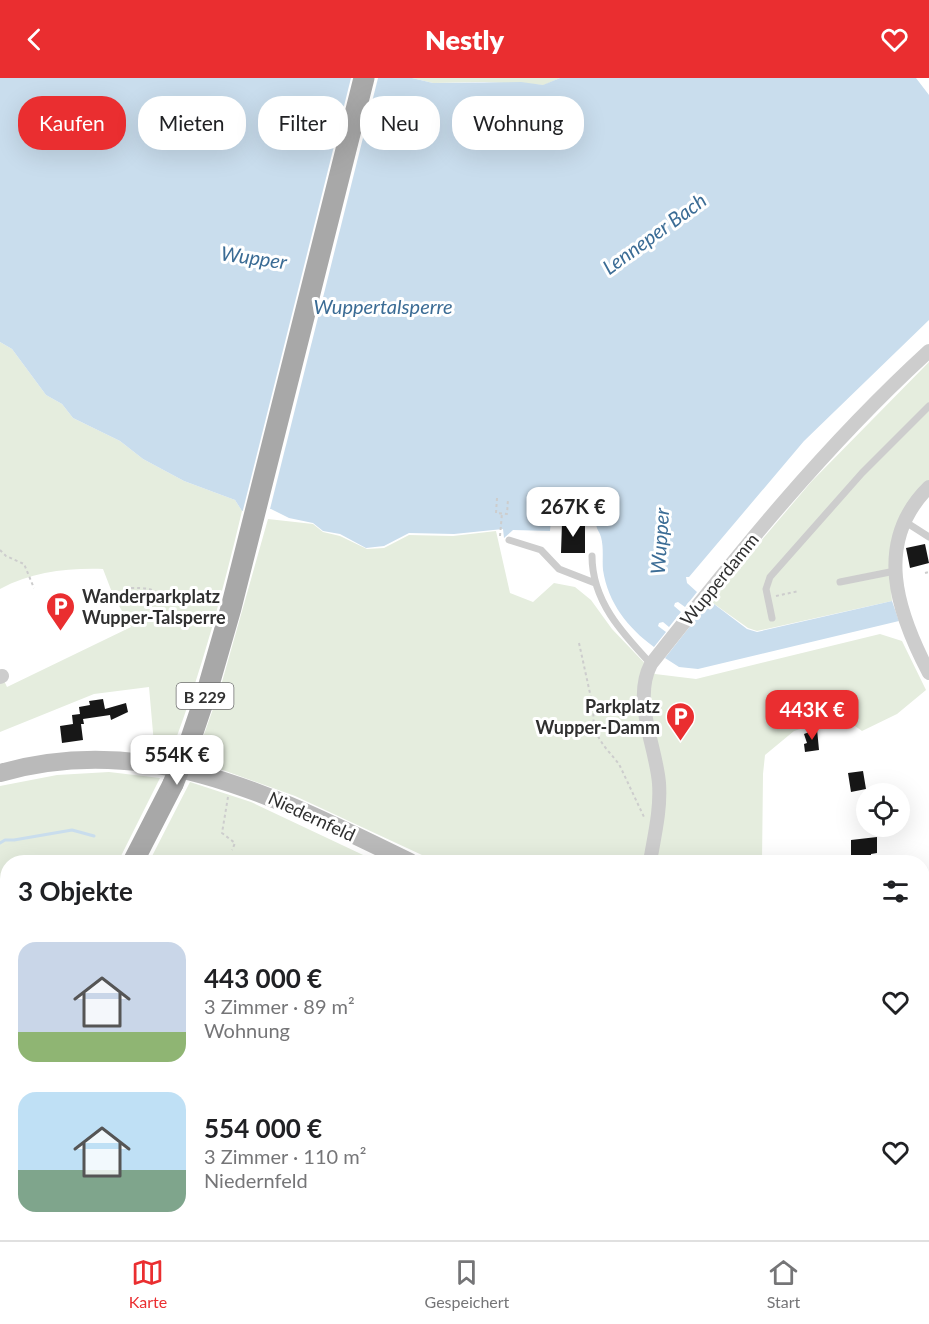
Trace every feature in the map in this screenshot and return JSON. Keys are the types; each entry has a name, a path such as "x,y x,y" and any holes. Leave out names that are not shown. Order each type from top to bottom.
{"main road":[{"name":"B 229","path":"137,855 173,784 188,747 221,645 364,78"}],"street":[{"name":"Wupperdamm","path":"651,855 659,800 657,765 646,715 645,677 651,664 770,515 813,467 929,351"},
{"path":"927,666 906,622 895,571 899,534 904,521 909,510 929,488"},
{"name":"Niedernfeld","path":"0,773 49,762 111,759 164,764 234,783 292,806 395,855"}],"lane":[{"path":"772,618 766,589 770,577 862,473 929,406"},
{"path":"904,521 929,537"},
{"path":"509,540 541,550 559,569 595,583"},
{"path":"592,556 595,583 612,619 651,664"},
{"path":"840,582 895,571"}],"path":[{"path":"497,498 496,513 507,514 508,499"},
{"path":"500,539 502,513"},
{"path":"0,550 6,556 24,564 34,588"},
{"path":"131,588 155,591 161,603 156,617"},
{"path":"774,597 798,591"},
{"path":"579,644 592,707 594,730 619,764 641,806 645,819"},
{"path":"232,850 235,843 222,833 228,798 234,783"}],"green space":[{"path":"412,78 560,78 544,85 483,82 433,83"},
{"path":"0,342 12,349 46,395 62,404 73,418 120,441 143,459 184,481 235,500 242,511 211,630 173,747 154,744 149,687 94,694 0,732 0,672 7,687 131,627 113,595 103,569 50,572 12,583 0,589"},
{"path":"929,362 929,482 895,533 889,564 892,601 757,631 748,628 710,601 811,482"},
{"path":"268,519 313,524 323,532 340,536 367,549 384,548 409,535 453,536 496,531 510,593 533,602 554,583 575,587 591,600 612,629 655,674 696,679 880,634 902,641 926,690 897,714 862,731 844,718 834,718 794,731 765,755 762,855 422,855 295,796 195,760 220,689"},
{"path":"109,772 160,778 122,855 0,855 0,786 57,775"},
{"path":"190,782 251,802 363,855 153,855"}],"water":[{"name":"Wuppertalsperre","path":"0,78 412,78 433,83 521,82 543,85 560,78 916,78 929,95 929,320 804,441 689,577 686,577 687,583 697,592 685,607 678,602 675,603 674,606 681,612 669,627 663,622 659,623 658,626 666,632 654,647 636,632 614,604 603,570 602,541 596,521 551,520 550,531 513,530 504,538 503,529 454,534 409,533 384,546 366,548 340,534 323,531 313,523 289,518 271,509 242,511 235,500 184,481 143,459 120,441 73,418 62,404 46,395 12,349 0,342"},
{"path":"710,601 747,629 757,632 892,601 899,621 698,669 679,667 665,658"}],"pier":[{"path":"351,78 378,78 373,96 360,96 360,150 269,513 242,514 333,150 348,150 346,96"}],"building":[{"path":"562,523 585,523 585,553 561,553"},
{"path":"925,544 929,563 910,568 906,548"},
{"path":"103,699 105,709 126,703 128,712 111,720 110,715 83,719 84,724 81,724 83,740 62,743 60,726 73,724 72,715 80,714 79,707 90,705 89,701"},
{"path":"817,729 819,750 805,752 804,744 807,743 804,734"},
{"path":"863,771 865,783 856,783 856,791 851,792 848,773"},
{"path":"877,837 877,853 851,855 851,840"}],"waterway":[{"path":"0,843 5,840 72,830 94,836"}],"place":[{"name":"Wanderparkplatz Wupper-Talsperre","path":"61,632"},
{"name":"Parkplatz Wupper-Damm","path":"681,742"}],"water label":[{"name":"Lenneper Bach","path":"654,233"},
{"name":"Wupper","path":"254,257"},
{"name":"Wupper","path":"659,541"}]}
